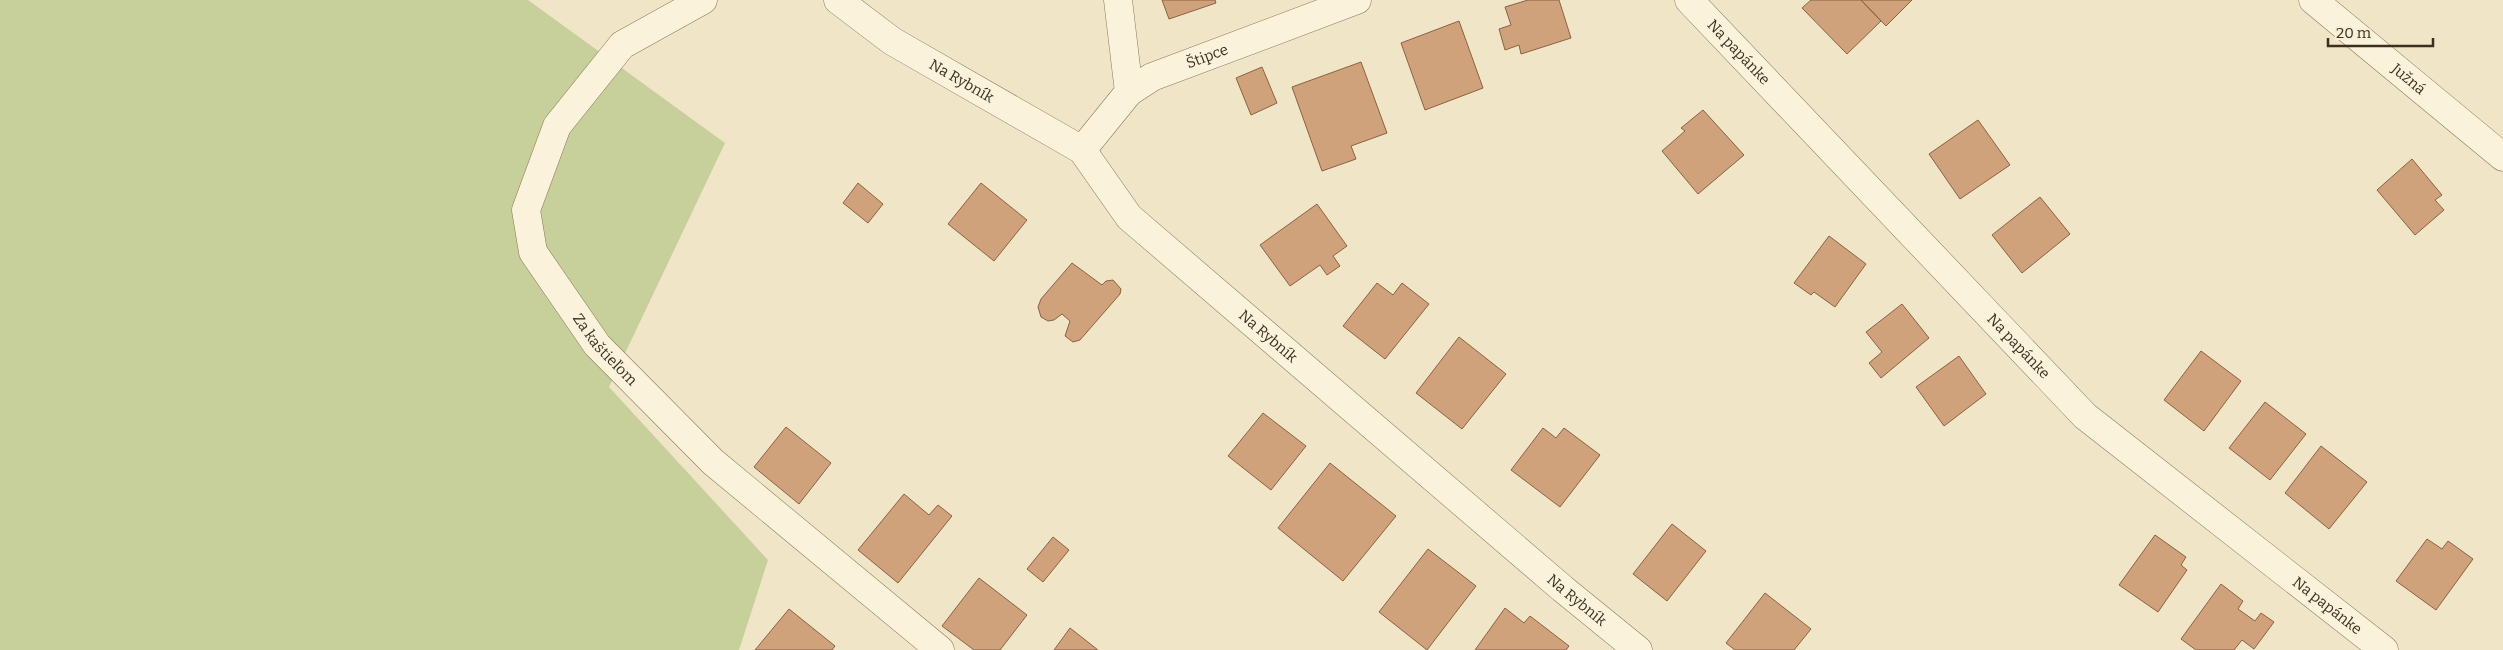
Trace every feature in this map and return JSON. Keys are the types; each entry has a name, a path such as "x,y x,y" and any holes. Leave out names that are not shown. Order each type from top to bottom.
{"street":[{"name":"Za kaštieľom","path":"703,0 622,44 557,126 526,210 533,252 596,345 713,462 940,650"},
{"name":"Na Rybník","path":"838,0 892,41 1082,150 1129,217 1548,576 1638,650"},
{"path":"1118,0 1128,92"},
{"name":"Štipce","path":"1082,150 1128,92 1152,77 1357,0"},
{"name":"Na papánke","path":"1689,0 2086,416 2384,650"},
{"name":"Južná","path":"2313,0 2503,157"}],"green space":[{"path":"0,0 528,0 725,143 609,387 768,560 739,650 0,650"}],"building":[{"path":"1162,0 1215,0 1216,3 1169,19"},
{"path":"1528,0 1559,0 1571,38 1521,54 1519,45 1505,50 1499,29 1511,25 1505,7"},
{"path":"1811,0 1861,0 1881,21 1847,54 1802,8"},
{"path":"1861,0 1912,0 1886,26"},
{"path":"1459,21 1483,88 1425,110 1401,43"},
{"path":"1361,62 1387,133 1351,146 1356,159 1322,171 1292,87"},
{"path":"1262,67 1277,103 1251,115 1236,78"},
{"path":"1703,110 1744,155 1698,194 1662,151 1685,131 1681,128"},
{"path":"1978,120 2010,165 1960,199 1929,154"},
{"path":"2412,159 2442,195 2435,200 2444,210 2415,235 2377,190"},
{"path":"858,183 883,204 868,223 843,203"},
{"path":"981,183 1027,220 994,261 948,224"},
{"path":"2040,197 2070,234 2022,273 1992,235"},
{"path":"1317,204 1347,246 1333,256 1340,266 1327,275 1320,265 1290,286 1260,245"},
{"path":"1829,236 1866,264 1835,307 1814,292 1811,295 1794,283"},
{"path":"1072,263 1102,285 1106,281 1113,280 1121,289 1120,294 1080,340 1073,342 1065,336 1070,321 1062,314 1054,320 1048,321 1041,317 1038,307 1041,299"},
{"path":"1377,283 1393,295 1402,283 1429,304 1385,359 1343,326"},
{"path":"1902,304 1929,338 1881,378 1869,363 1882,352 1866,332"},
{"path":"1459,337 1506,374 1462,429 1416,393"},
{"path":"2201,351 2241,381 2204,431 2164,400"},
{"path":"1959,356 1986,394 1944,426 1916,387"},
{"path":"2265,402 2306,434 2270,480 2229,448"},
{"path":"1263,413 1306,446 1271,490 1228,456"},
{"path":"786,427 831,463 799,504 754,467"},
{"path":"1543,428 1556,438 1564,428 1600,455 1560,507 1511,470"},
{"path":"2321,446 2367,482 2329,529 2285,493"},
{"path":"1330,463 1396,516 1343,581 1278,528"},
{"path":"904,494 929,515 938,505 952,516 898,583 858,550"},
{"path":"1672,524 1706,551 1667,601 1633,574"},
{"path":"2155,535 2186,557 2181,565 2187,570 2158,612 2119,585"},
{"path":"1053,537 1069,550 1043,582 1027,569"},
{"path":"2427,539 2442,549 2448,541 2473,559 2436,610 2396,581"},
{"path":"1428,549 1476,586 1427,650 1379,612"},
{"path":"979,578 1027,615 1000,650 974,650 942,626"},
{"path":"2221,584 2243,601 2238,609 2255,621 2261,613 2274,622 2254,649 2242,640 2234,650 2196,650 2181,639"},
{"path":"1765,593 1811,629 1794,650 1735,650 1726,643"},
{"path":"1505,608 1524,623 1530,616 1569,646 1566,650 1475,650"},
{"path":"789,609 835,646 832,650 755,650"},
{"path":"1070,628 1098,650 1054,650"}]}
